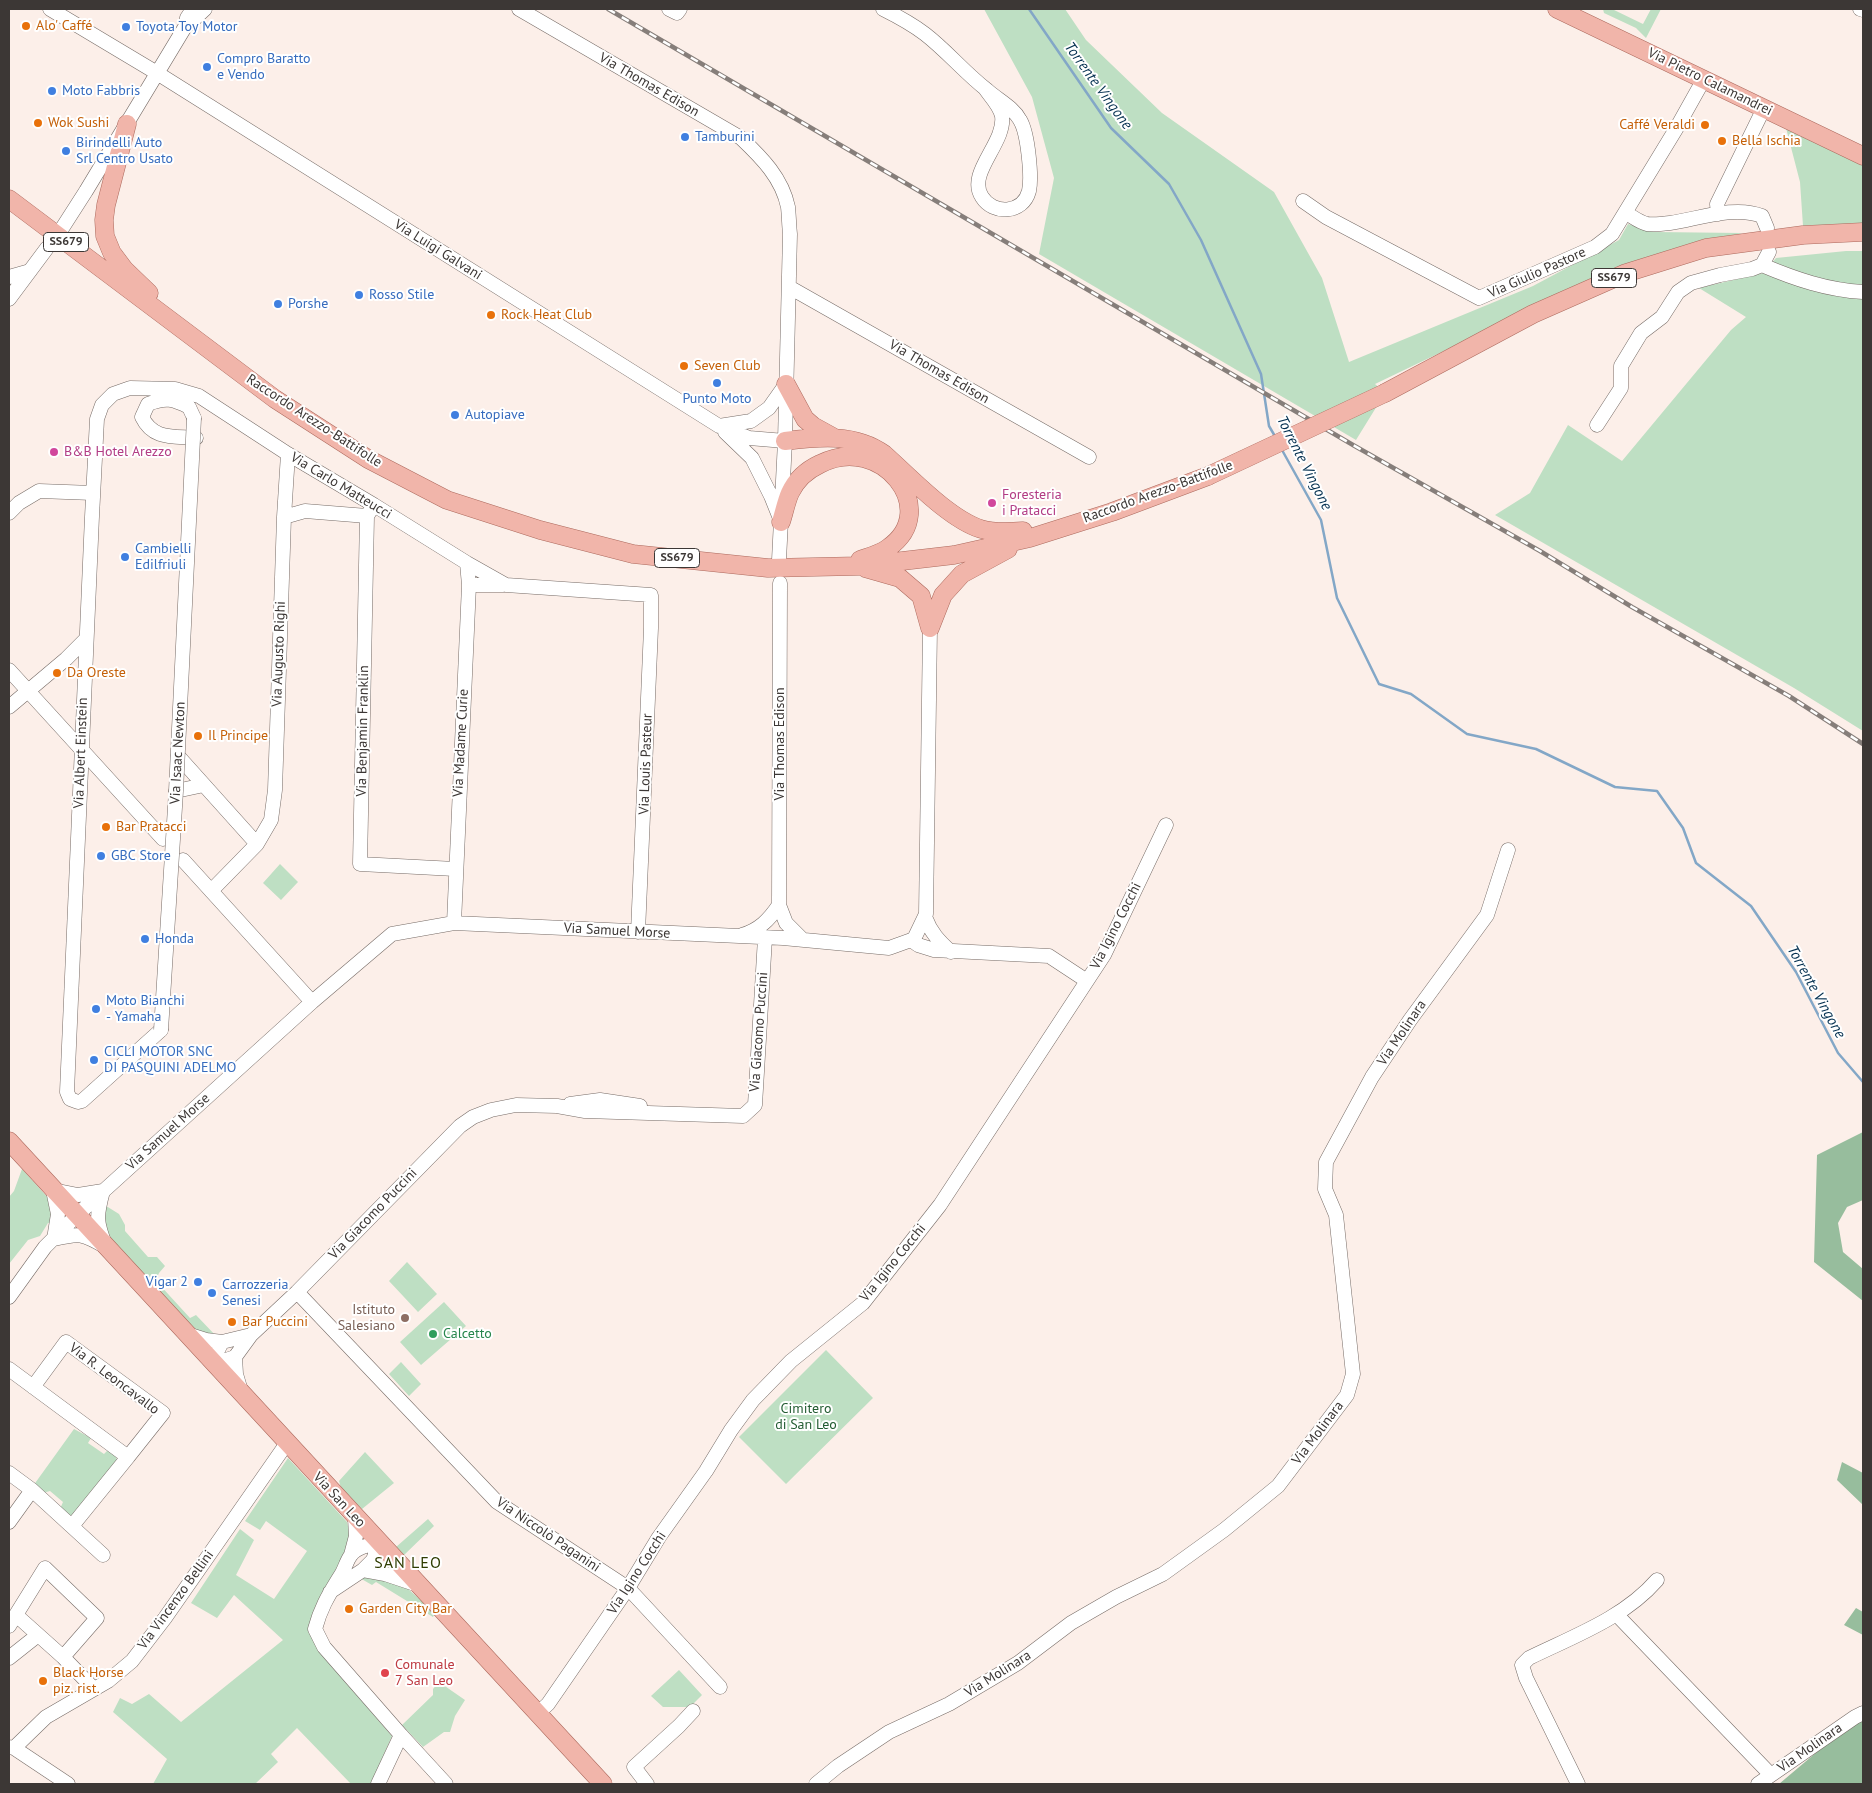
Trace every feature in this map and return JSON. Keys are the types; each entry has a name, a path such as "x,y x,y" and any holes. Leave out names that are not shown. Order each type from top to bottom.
{"main road":[{"name":"Via Pietro Calamandrei","path":"1558,9 1863,156"},
{"path":"127,124 104,220 105,236 112,253 124,268 190,335"},
{"name":"Raccordo Arezzo-Battifolle","path":"9,199 275,399 368,459 447,500 540,530 633,554 768,568 851,567 954,555 1030,538 1112,512 1208,476 1385,393 1533,314 1626,273 1706,248 1803,235 1863,232"},
{"path":"786,384 805,419 813,426 834,437"},
{"path":"788,440 834,437 861,441 874,447 942,505 969,524 982,530 998,532 1048,531"},
{"path":"788,440 854,448 883,465 902,484 909,508 908,522 903,533 888,548 851,567"},
{"path":"781,522 790,493 799,478 812,468 827,460 846,456 862,457 883,465"},
{"path":"930,628 943,595 962,574 1030,538"},
{"path":"851,567 900,578 921,596 930,628"},
{"name":"Via San Leo","path":"13,1146 602,1784"}],"street":[{"name":"Via Luigi Galvani","path":"50,9 157,73 720,426 749,438 788,440"},
{"path":"61,230 185,27 193,9"},
{"path":"185,27 205,9"},
{"name":"Via Thomas Edison","path":"519,9 742,138 764,160 779,182 788,206 790,234 786,384 788,440 781,522 780,560"},
{"path":"669,9 677,13 680,9"},
{"path":"883,9 926,34 986,90 1011,108 1021,121 1028,145 1029,192 1024,201 1007,211 996,209 987,204 980,196 978,184 980,172 998,138 1002,117 999,108 986,90"},
{"name":"Via Giulio Pastore","path":"1303,201 1326,217 1479,298 1595,247 1612,234 1704,79"},
{"path":"1718,214 1716,204 1764,108"},
{"path":"1626,213 1641,222 1655,225 1693,220 1727,212 1753,212 1762,216 1767,228"},
{"path":"9,298 47,248"},
{"path":"1597,425 1621,388 1620,366 1641,333 1662,317 1678,292 1691,283 1720,274 1752,269 1762,265 1769,252"},
{"path":"1762,265 1824,288 1863,292"},
{"path":"9,277 30,271"},
{"name":"Via Thomas Edison","path":"789,287 1089,457"},
{"path":"720,426 751,420 769,408 786,384"},
{"name":"Via Albert Einstein","path":"88,1097 78,1102 70,1099 67,1092 85,640 97,419 102,405 114,394 130,388 175,389"},
{"name":"Via Carlo Matteucci","path":"175,389 199,396 371,510 506,586"},
{"name":"Via Isaac Newton","path":"88,1097 161,1030 178,756 194,418 189,407 174,400 159,400 148,404 142,417 146,426 157,434 189,438"},
{"name":"Via Luigi Galvani","path":"720,426 752,458 771,496 781,522"},
{"name":"Via Augusto Righi","path":"211,891 258,844 271,820 275,790 284,517 288,454"},
{"path":"9,513 19,503 39,491 93,493"},
{"path":"284,517 305,510 371,510"},
{"name":"Via Benjamin Franklin","path":"371,510 360,864 455,869"},
{"name":"Via Madame Curie","path":"454,923 469,585 467,563"},
{"name":"Via Thomas Edison","path":"779,905 780,583"},
{"name":"Via Carlo Matteucci","path":"469,585 651,595"},
{"name":"Via Louis Pasteur","path":"638,932 652,628 651,595"},
{"path":"914,936 926,914 930,628"},
{"path":"9,707 66,659 85,640"},
{"path":"9,670 163,839"},
{"path":"178,756 258,844"},
{"path":"176,791 204,785"},
{"name":"Via Igino Cocchi","path":"538,1713 548,1704 628,1588 659,1537 706,1472 731,1430 753,1400 792,1361 863,1303 940,1205 1104,954 1166,825"},
{"name":"Via Molinara","path":"816,1784 838,1766 889,1732 949,1704 1018,1664 1071,1624 1116,1597 1163,1574 1224,1530 1278,1486 1347,1394 1353,1374 1336,1215 1325,1189 1326,1162 1377,1069 1410,1020 1487,915 1508,850"},
{"path":"183,860 312,1002"},
{"path":"737,936 752,932 767,922 779,905"},
{"path":"779,905 786,923 803,940"},
{"path":"925,917 930,930 951,952"},
{"path":"767,922 774,938"},
{"name":"Via Samuel Morse","path":"9,1297 45,1248 77,1215 312,1002 392,934 454,923 774,938 889,948 914,936"},
{"name":"Via Giacomo Puccini","path":"222,1342 250,1335 297,1292 460,1126 473,1117 491,1110 516,1105 557,1106 600,1100 678,1114 743,1116 755,1105 774,938 786,923"},
{"path":"914,936 918,945 934,950"},
{"path":"914,936 929,940 951,952"},
{"path":"889,948 1049,956 1087,981"},
{"path":"53,1190 78,1195 103,1191 97,1214 98,1228 106,1246 88,1236 76,1234 54,1239 58,1214 53,1190"},
{"name":"Via Niccolò Paganini","path":"297,1292 497,1502 628,1588 720,1687"},
{"path":"186,1334 206,1340 222,1342 214,1364 225,1362 235,1357 250,1335"},
{"name":"Via R. Leoncavallo","path":"33,1386 66,1342 163,1413 128,1457"},
{"path":"235,1357 236,1374 242,1394"},
{"path":"9,1369 128,1457 72,1526"},
{"name":"Via Vincenzo Bellini","path":"12,1748 46,1717 108,1681 132,1661 286,1443"},
{"path":"9,1473 32,1490 103,1555"},
{"path":"9,1522 32,1490"},
{"path":"356,1518 356,1536 351,1555 320,1611 315,1629 324,1647 446,1784"},
{"path":"351,1555 363,1546 379,1543"},
{"path":"330,1592 363,1570 373,1560 379,1543"},
{"path":"63,1657 97,1618 45,1568 12,1620 38,1635 63,1657 94,1689"},
{"path":"363,1570 385,1574 418,1585"},
{"path":"1578,1784 1526,1678 1522,1665 1529,1658 1617,1615 1646,1592 1657,1580"},
{"path":"1617,1615 1771,1775"},
{"path":"9,1658 38,1635"},
{"path":"647,1784 634,1767 680,1726 693,1711"},
{"name":"Via Molinara","path":"1758,1784 1863,1713"},
{"path":"378,1784 401,1735"},
{"path":"12,1748 68,1784"}],"green space":[{"path":"984,9 1065,9 1086,40 1162,113 1274,192 1322,278 1349,362 1533,286 1619,240 1628,224 1654,232 1742,233 1638,262 1575,288 1375,384 1385,393 1356,440 1039,254 1054,178 1032,97"},
{"path":"1603,9 1612,9 1643,24 1651,9 1661,9 1646,38 1636,28 1604,13"},
{"path":"1786,128 1863,164 1863,225 1803,226 1800,182"},
{"path":"1863,251 1863,731 1794,688 1495,515 1530,493 1568,425 1622,461 1731,330 1746,317 1699,288 1763,273 1776,258"},
{"path":"280,864 298,882 281,900 263,883"},
{"path":"1863,1132 1863,1200 1847,1207 1838,1223 1843,1252 1863,1269 1863,1301 1814,1262 1817,1155"},
{"path":"22,1169 50,1200 52,1208 50,1223 48,1223 40,1236 28,1240 9,1264 9,1197 14,1191"},
{"path":"103,1204 119,1214 125,1225 125,1231 148,1257 157,1257 165,1266 156,1280 158,1283 190,1318 196,1315 217,1337 195,1331 108,1238 104,1228"},
{"path":"407,1262 437,1294 418,1312 389,1281"},
{"name":"Calcetto","path":"444,1302 466,1326 421,1365 400,1342"},
{"name":"Cimitero di San Leo","path":"826,1350 873,1398 786,1484 739,1437"},
{"path":"401,1362 421,1384 409,1396 389,1374"},
{"path":"74,1429 91,1438 88,1443 104,1454 108,1450 115,1455 118,1462 76,1514 69,1516 60,1509 63,1502 50,1491 43,1493 33,1486"},
{"path":"365,1452 394,1483 362,1509 341,1488 339,1481"},
{"path":"288,1458 347,1522 350,1535 349,1554 327,1590 319,1651 392,1736 371,1784 351,1784 297,1728 271,1754 278,1762 255,1784 153,1784 167,1759 113,1712 120,1698 132,1704 149,1694 181,1722 283,1640 234,1595 217,1618 191,1603 240,1529 254,1540 236,1575 274,1599 307,1551 266,1521 260,1530 245,1521"},
{"path":"1842,1462 1863,1473 1863,1505 1837,1480"},
{"path":"428,1519 434,1526 403,1556 396,1547"},
{"path":"366,1575 406,1587 435,1613 433,1617 376,1582 372,1585 358,1577"},
{"path":"1856,1608 1863,1612 1863,1635 1844,1625"},
{"path":"679,1670 702,1695 690,1707 663,1707 651,1696"},
{"path":"439,1682 465,1700 455,1716 450,1732 444,1732 423,1747 402,1725 433,1695 433,1689"},
{"path":"1863,1713 1863,1784 1779,1784"}],"waterway":[{"name":"Torrente Vingone","path":"1029,9 1111,128 1169,184 1201,240 1261,374 1269,426 1276,438"},
{"name":"Torrente Vingone","path":"1282,450 1321,520 1337,598 1379,684 1411,694 1467,734 1536,749 1615,787 1657,791 1683,828 1696,863 1751,906 1796,972 1838,1053 1863,1082"}],"railway":[{"path":"608,9 1353,445 1789,696 1863,744"}],"place":[{"name":"Alo' Caffé","path":"26,26"},
{"name":"Toyota Toy Motor","path":"126,27"},
{"name":"Compro Baratto e Vendo","path":"207,67"},
{"name":"Moto Fabbris","path":"52,91"},
{"name":"Wok Sushi","path":"38,123"},
{"name":"Caffé Veraldi","path":"1705,125"},
{"name":"Tamburini","path":"685,137"},
{"name":"Bella Ischia","path":"1722,141"},
{"name":"Birindelli Auto Srl Centro Usato","path":"66,151"},
{"name":"Rosso Stile","path":"359,295"},
{"name":"Porshe","path":"278,304"},
{"name":"Rock Heat Club","path":"491,315"},
{"name":"Seven Club","path":"684,366"},
{"name":"Punto Moto","path":"717,383"},
{"name":"Autopiave","path":"455,415"},
{"name":"B&B Hotel Arezzo","path":"54,452"},
{"name":"Foresteria i Pratacci","path":"992,503"},
{"name":"Cambielli Edilfriuli","path":"125,557"},
{"name":"Da Oreste","path":"57,673"},
{"name":"Il Principe","path":"198,736"},
{"name":"Bar Pratacci","path":"106,827"},
{"name":"GBC Store","path":"101,856"},
{"name":"Honda","path":"145,939"},
{"name":"Moto Bianchi - Yamaha","path":"96,1009"},
{"name":"CICLI MOTOR SNC DI PASQUINI ADELMO","path":"94,1060"},
{"name":"Vigar 2","path":"198,1282"},
{"name":"Carrozzeria Senesi","path":"212,1293"},
{"name":"Istituto Salesiano","path":"405,1318"},
{"name":"Bar Puccini","path":"232,1322"},
{"name":"Calcetto","path":"433,1334"},
{"name":"Garden City Bar","path":"349,1609"},
{"name":"Comunale 7 San Leo","path":"385,1673"},
{"name":"Black Horse piz. rist.","path":"43,1681"}],"district":[{"name":"SAN LEO","path":"408,1563"}]}
